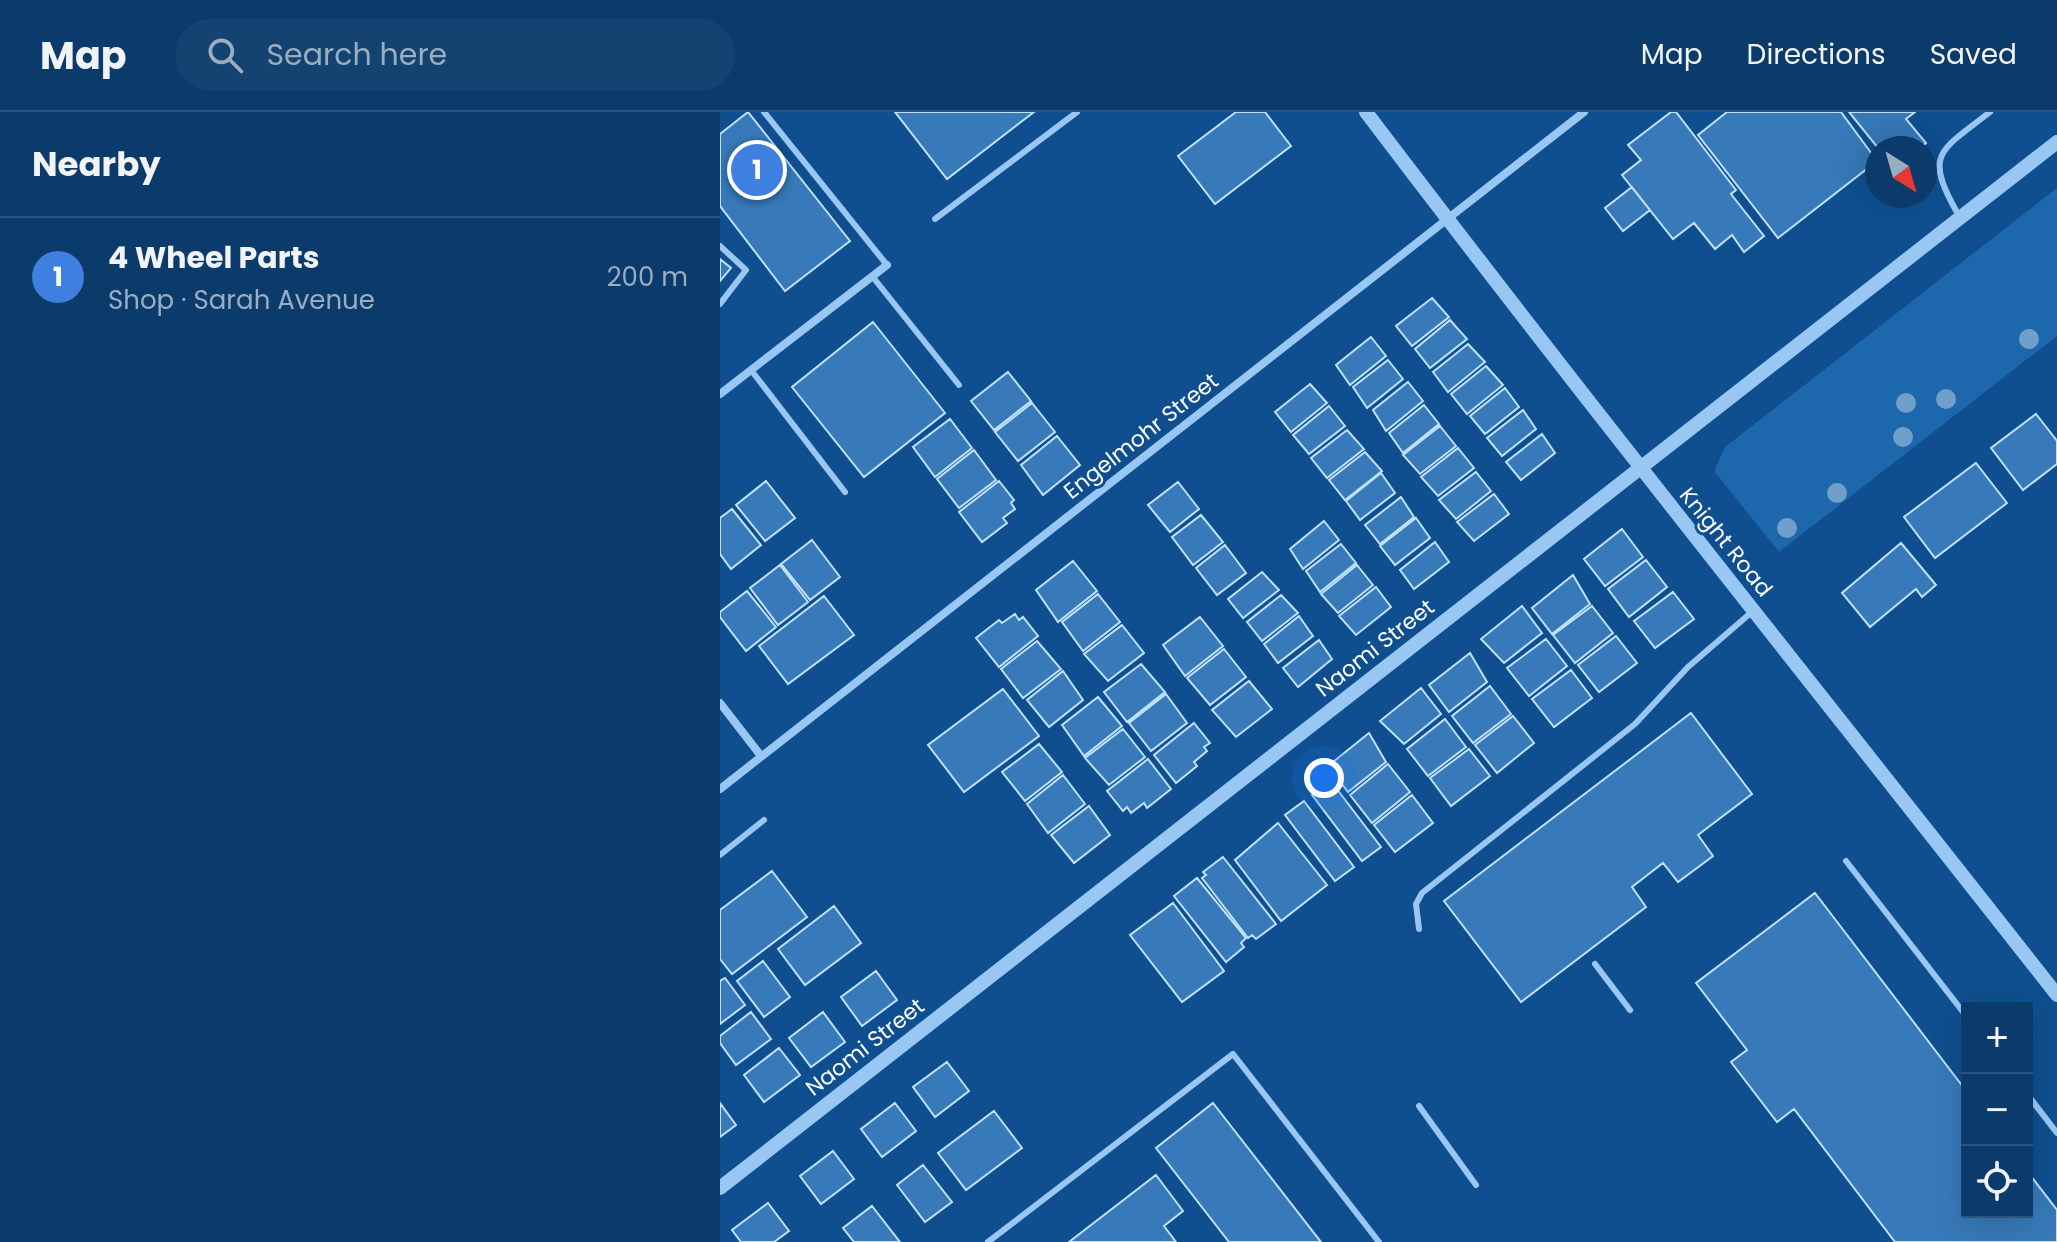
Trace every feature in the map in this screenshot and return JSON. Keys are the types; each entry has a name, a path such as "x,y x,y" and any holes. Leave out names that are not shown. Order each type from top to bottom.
{"street":[{"name":"Knight Road","path":"1366,112 1639,469 2057,995"},
{"name":"Engelmohr Street","path":"720,789 1584,112"},
{"name":"Naomi Street","path":"720,1188 2057,142"},
{"path":"720,394 887,265"},
{"path":"720,703 761,756"}],"lane":[{"path":"764,112 887,265"},
{"path":"935,219 1077,112"},
{"path":"1960,217 1941,184 1938,161 1944,148 1990,112"},
{"path":"720,246 746,270 720,304"},
{"path":"872,276 959,385"},
{"path":"751,370 845,492"},
{"path":"1419,929 1416,904 1422,893 1635,724 1688,667 1753,611"},
{"path":"720,855 764,820"},
{"path":"1846,861 1961,1009"},
{"path":"1595,964 1630,1010"},
{"path":"988,1242 1233,1054 1379,1242"},
{"path":"2033,1102 2057,1133"},
{"path":"1419,1106 1476,1185"}],"shaded area":[{"path":"2057,188 2057,336 1779,552 1714,471 1725,447"}],"building":[{"path":"748,112 850,241 785,291 720,206 720,134"},
{"path":"895,112 1034,112 947,179"},
{"path":"1236,112 1265,112 1291,146 1215,204 1178,156"},
{"path":"1671,112 1676,112 1736,190 1731,194 1764,236 1744,252 1732,235 1715,249 1694,223 1673,239 1622,175 1641,160 1628,145"},
{"path":"1727,112 1841,112 1865,145 1865,170 1778,238 1698,135"},
{"path":"1849,112 1915,112 1906,119 1920,136 1868,136"},
{"path":"1632,187 1650,210 1623,231 1605,208"},
{"path":"720,259 731,268 720,281"},
{"path":"1432,298 1449,317 1412,346 1396,326"},
{"path":"1450,320 1467,339 1430,368 1415,349"},
{"path":"873,322 945,413 864,477 792,387"},
{"path":"1371,337 1386,356 1350,385 1336,365"},
{"path":"1468,344 1485,362 1448,392 1433,372"},
{"path":"1388,360 1403,379 1367,408 1353,387"},
{"path":"1486,366 1503,385 1467,414 1451,394"},
{"path":"1008,372 1031,401 994,430 971,401"},
{"path":"1408,382 1423,401 1386,431 1373,410"},
{"path":"1310,384 1327,403 1291,432 1275,412"},
{"path":"1505,388 1519,407 1485,434 1470,416"},
{"path":"1032,403 1055,432 1018,461 995,432"},
{"path":"1424,405 1439,424 1403,453 1389,433"},
{"path":"1329,406 1345,426 1309,454 1293,435"},
{"path":"1523,410 1536,429 1502,456 1487,438"},
{"path":"2036,414 2057,441 2057,464 2023,490 1991,448"},
{"path":"950,419 972,448 935,477 913,447"},
{"path":"1440,426 1456,446 1420,474 1403,455"},
{"path":"1347,430 1364,449 1327,478 1311,458"},
{"path":"1542,434 1555,453 1521,480 1506,462"},
{"path":"1057,436 1080,465 1043,495 1021,465"},
{"path":"1458,448 1474,468 1438,496 1421,477"},
{"path":"974,450 996,480 959,508 937,479"},
{"path":"1365,452 1382,471 1345,500 1329,480"},
{"path":"1976,463 2007,503 1935,558 1904,517"},
{"path":"1476,472 1491,491 1456,519 1439,500"},
{"path":"1381,473 1395,493 1360,520 1346,501"},
{"path":"766,481 795,518 765,541 736,505"},
{"path":"999,481 1014,500 1011,503 1015,509 1003,518 1007,523 982,542 959,512"},
{"path":"1178,482 1199,509 1170,532 1148,505"},
{"path":"1494,494 1509,514 1474,541 1457,522"},
{"path":"1401,497 1414,517 1380,544 1365,525"},
{"path":"732,509 761,545 731,569 720,554 720,518"},
{"path":"1201,515 1223,542 1193,565 1172,537"},
{"path":"1416,518 1430,538 1395,565 1380,546"},
{"path":"1324,521 1339,540 1303,569 1290,549"},
{"path":"1622,529 1643,557 1605,586 1584,559"},
{"path":"812,540 840,577 810,600 781,564"},
{"path":"1435,542 1449,562 1414,589 1400,570"},
{"path":"1901,543 1936,585 1922,597 1916,589 1870,627 1842,593"},
{"path":"1341,544 1356,563 1320,592 1306,571"},
{"path":"1225,545 1246,573 1217,595 1196,568"},
{"path":"1646,560 1667,587 1629,617 1608,589"},
{"path":"1073,561 1097,591 1058,622 1036,590"},
{"path":"780,565 808,602 778,625 750,588"},
{"path":"1357,565 1373,585 1338,613 1321,594"},
{"path":"1262,572 1279,590 1243,618 1228,599"},
{"path":"1573,575 1590,604 1552,634 1532,608"},
{"path":"1376,587 1391,607 1356,635 1339,616"},
{"path":"747,591 776,627 746,651 720,617 720,612"},
{"path":"1673,592 1694,619 1655,648 1634,621"},
{"path":"1098,594 1120,622 1083,651 1062,622"},
{"path":"1281,595 1298,613 1262,641 1247,622"},
{"path":"824,596 854,635 788,684 759,646"},
{"path":"1522,606 1542,633 1504,663 1481,639"},
{"path":"1592,606 1613,633 1575,663 1553,635"},
{"path":"1015,614 1019,620 1023,617 1038,636 999,667 976,638 999,620 1002,623"},
{"path":"1299,616 1313,636 1278,663 1264,644"},
{"path":"1200,617 1223,646 1185,676 1163,645"},
{"path":"1122,625 1144,653 1108,681 1084,654"},
{"path":"1616,636 1637,663 1599,692 1578,665"},
{"path":"1546,639 1567,666 1529,696 1507,668"},
{"path":"1319,640 1332,659 1298,687 1283,668"},
{"path":"1037,641 1061,669 1023,698 1001,669"},
{"path":"1224,649 1246,677 1210,705 1187,678"},
{"path":"1470,653 1487,682 1449,712 1429,685"},
{"path":"1141,664 1165,692 1127,722 1104,692"},
{"path":"1571,670 1592,698 1554,727 1532,699"},
{"path":"1063,671 1083,700 1049,727 1027,700"},
{"path":"1249,681 1272,709 1236,737 1212,710"},
{"path":"1490,686 1511,714 1473,743 1452,716"},
{"path":"1421,688 1441,714 1404,744 1380,721"},
{"path":"1003,689 1039,736 964,792 928,745"},
{"path":"1166,694 1187,723 1151,751 1129,723"},
{"path":"1098,697 1122,726 1084,756 1062,725"},
{"path":"1691,713 1752,794 1698,835 1713,856 1678,882 1663,863 1632,887 1646,907 1521,1002 1444,901"},
{"path":"1513,716 1534,743 1497,773 1475,745"},
{"path":"1445,719 1466,747 1428,776 1407,749"},
{"path":"1194,723 1210,743 1204,747 1207,751 1194,762 1197,766 1176,783 1154,755"},
{"path":"1123,729 1145,757 1109,785 1085,758"},
{"path":"1369,733 1386,762 1348,792 1328,766"},
{"path":"1039,744 1062,772 1025,801 1002,772"},
{"path":"1469,749 1490,776 1451,806 1430,778"},
{"path":"1148,759 1171,789 1147,808 1144,803 1131,813 1127,807 1123,811 1107,791"},
{"path":"1388,764 1410,792 1372,823 1350,795"},
{"path":"1063,775 1085,804 1048,833 1027,804"},
{"path":"1330,780 1381,847 1362,861 1312,795"},
{"path":"1412,795 1433,823 1395,852 1374,825"},
{"path":"1304,801 1354,867 1335,881 1285,815"},
{"path":"1089,806 1110,835 1074,863 1051,835"},
{"path":"1278,823 1327,885 1281,921 1235,860"},
{"path":"1223,857 1276,924 1256,939 1252,935 1248,938 1202,878 1206,875 1203,872"},
{"path":"772,871 807,917 732,974 720,959 720,910"},
{"path":"1197,878 1246,938 1241,943 1244,947 1226,962 1174,896"},
{"path":"1815,893 1961,1084 1961,1218 2033,1218 2033,1179 2057,1210 2057,1242 1895,1242 1794,1109 1777,1122 1731,1062 1747,1050 1696,983"},
{"path":"1173,903 1224,971 1182,1002 1130,935"},
{"path":"834,906 861,943 805,985 778,949"},
{"path":"763,961 790,997 764,1017 737,981"},
{"path":"876,971 897,1000 862,1026 841,997"},
{"path":"725,978 745,1005 720,1024 720,981"},
{"path":"751,1012 771,1039 736,1065 720,1043 720,1036"},
{"path":"823,1012 845,1042 811,1067 789,1038"},
{"path":"779,1048 800,1075 764,1102 744,1075"},
{"path":"947,1062 969,1091 935,1117 913,1087"},
{"path":"720,1103 736,1125 720,1137"},
{"path":"895,1103 916,1131 882,1157 861,1129"},
{"path":"1213,1103 1321,1242 1229,1242 1156,1148"},
{"path":"994,1111 1022,1148 966,1190 938,1153"},
{"path":"833,1151 854,1179 821,1204 800,1176"},
{"path":"923,1165 952,1202 925,1222 897,1185"},
{"path":"1156,1175 1183,1211 1164,1226 1176,1242 1069,1242"},
{"path":"768,1203 789,1231 774,1242 741,1242 732,1230"},
{"path":"872,1206 900,1242 854,1242 843,1228"}],"place":[{"name":"4 Wheel Parts","path":"757,170"}]}
